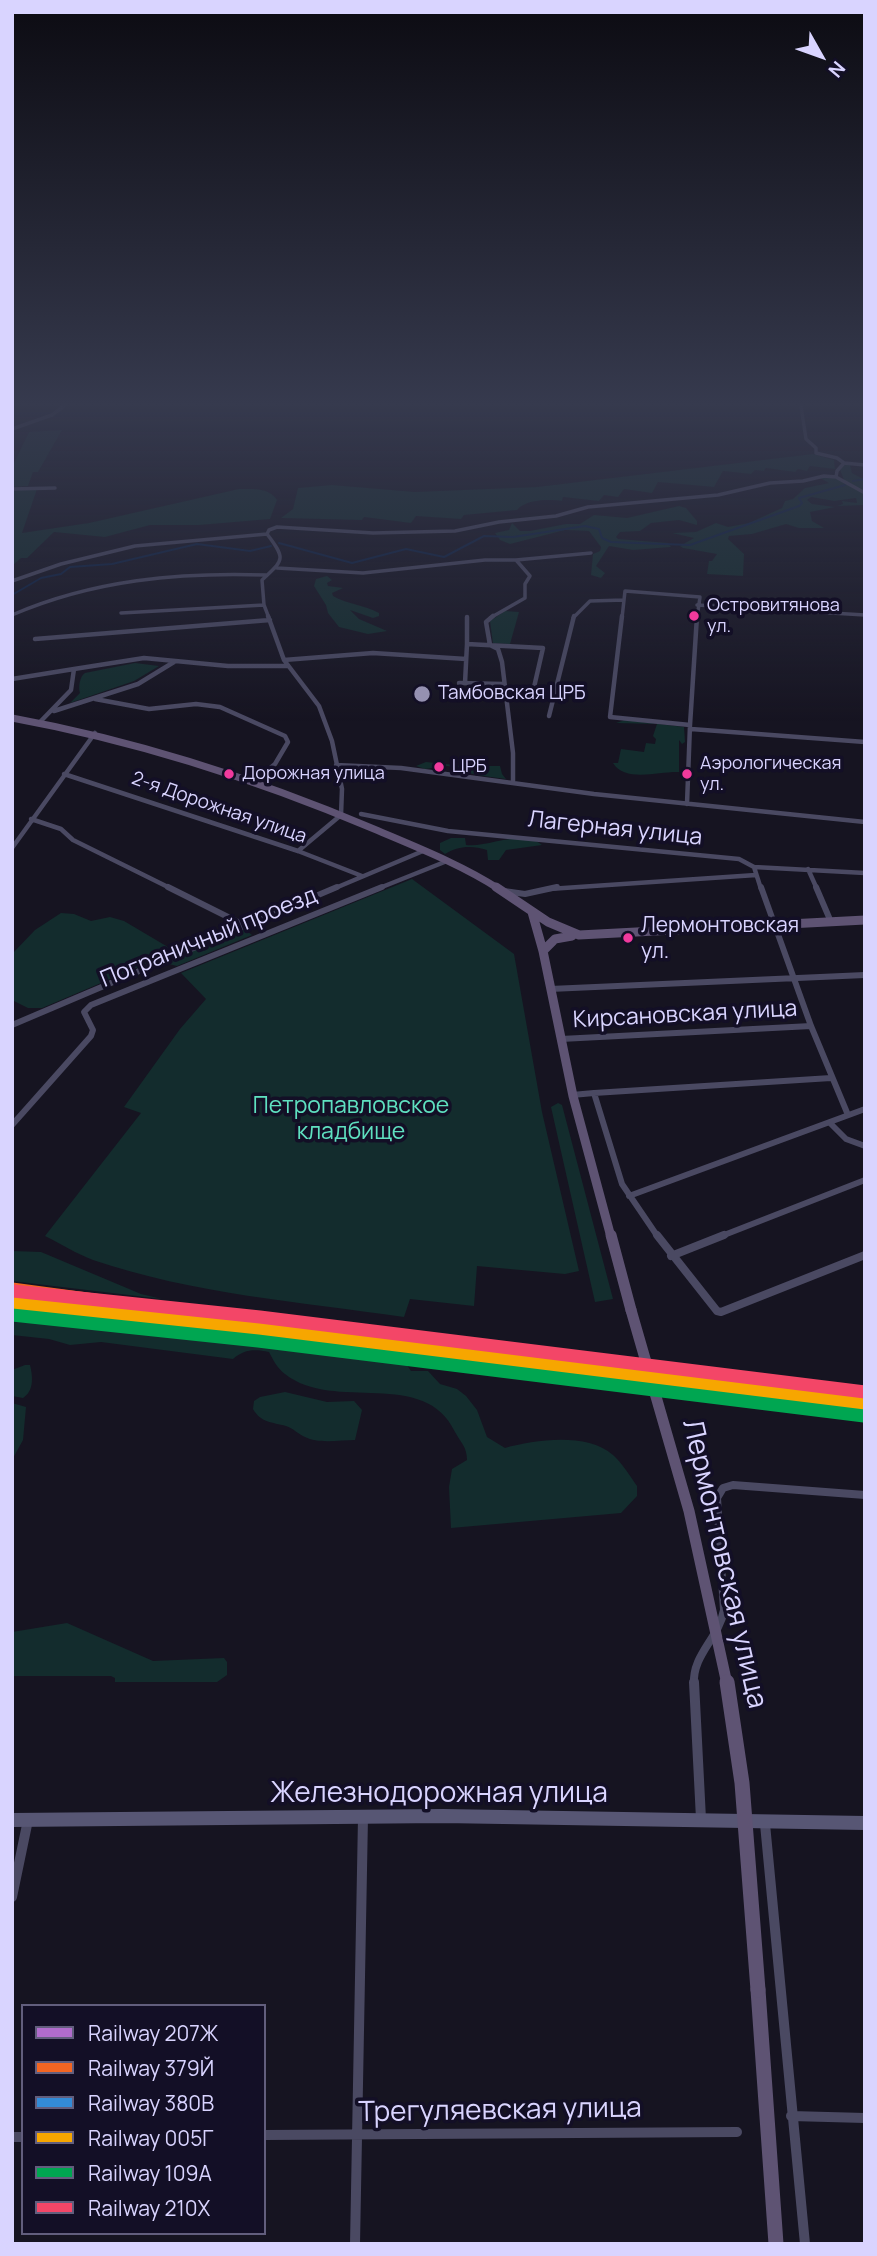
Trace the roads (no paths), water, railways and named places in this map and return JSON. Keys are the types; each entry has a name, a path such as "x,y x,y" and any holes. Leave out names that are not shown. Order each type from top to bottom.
{"main road":[{"path":"12,718 96,732 255,780 447,861 503,891 554,927 579,935"},
{"name":"Лермонтовская улица","path":"532,912 543,951 572,1095 700,1557 731,1704 744,1804 776,2244"},
{"path":"543,951 555,939 579,935 865,920"}],"street":[{"path":"12,581 61,564 135,546 267,534 269,530 277,527 373,533 456,531 575,511"},
{"path":"267,534 278,550 280,559 277,568"},
{"path":"298,851 341,815 342,789 332,741 319,706 284,660 264,605 262,580 266,575 277,568 389,572 488,560 591,553"},
{"path":"490,645 487,621 523,601 527,592 524,584 530,576 516,560"},
{"path":"12,615 41,602 112,583 220,575 266,575"},
{"path":"687,804 691,727 697,605 699,597 625,591 610,717 691,727 865,742"},
{"path":"549,716 574,616 584,604 592,600 624,600"},
{"path":"121,613 264,605"},
{"path":"697,605 865,615"},
{"path":"467,617 466,659 462,683 503,684"},
{"path":"35,639 270,620"},
{"path":"467,644 543,649 531,696"},
{"path":"490,645 498,649 500,654 513,761 513,783"},
{"path":"284,660 373,653 466,659"},
{"path":"12,679 144,657 228,666 288,666"},
{"path":"52,712 142,682 174,662"},
{"path":"40,722 71,690 74,669"},
{"path":"95,699 149,709 196,704 220,707 285,736 288,742 284,753 276,764 255,780"},
{"path":"12,848 96,732"},
{"path":"336,765 401,768 687,804 865,822"},
{"name":"2-я Дорожная улица","path":"64,774 298,851 362,876"},
{"name":"Лагерная улица","path":"361,814 447,831 739,859 754,867 865,873"},
{"path":"31,819 61,829 73,839 244,925"},
{"path":"12,1025 423,851"},
{"name":"Пограничный проезд","path":"12,1125 91,1035 93,1030 84,1012 91,1006 447,861"},
{"path":"754,867 772,925 794,976 831,1079 848,1115"},
{"path":"808,869 831,922"},
{"path":"503,891 525,894 559,887 756,875"},
{"path":"550,989 794,976 799,979 865,975"},
{"name":"Кирсановская улица","path":"561,1039 811,1026"},
{"path":"572,1095 831,1079"},
{"path":"594,1093 622,1184 671,1255 714,1308 721,1312 865,1255"},
{"path":"629,1196 865,1109"},
{"path":"830,1123 846,1139 865,1146"},
{"path":"671,1255 865,1180"},
{"path":"701,1819 693,1669 698,1657 714,1638 722,1622 724,1610 717,1498 723,1488 733,1485 865,1495"},
{"path":"355,2244 363,1817"},
{"name":"Железнодорожная улица","path":"12,1820 363,1817 701,1819 765,1824 865,1823"},
{"path":"12,1897 27,1820"},
{"path":"765,1824 805,2244"},
{"path":"792,2116 865,2118"},
{"name":"Трегуляевская улица","path":"266,2135 737,2132"}],"waterway":[{"path":"279,543 352,563 406,549 444,557 484,536 513,537 585,526 599,529 602,538 611,542 690,545 784,511"},
{"path":"12,595 41,578 61,574 70,567 112,564 197,544 250,551 271,546"}],"rail line":[{"name":"379Й","path":"12,1289 513,1356 865,1398"},
{"name":"210Х","path":"13,1291 260,1317 865,1392"},
{"name":"380В","path":"12,1301 511,1368 864,1410"},
{"name":"005Г","path":"12,1303 259,1329 865,1404"},
{"name":"207Ж","path":"12,1308 865,1408"},
{"name":"109А","path":"12,1315 258,1341 864,1416"}],"place":[{"name":"Островитянова ул.","path":"694,616"},
{"name":"Тамбовская ЦРБ","path":"422,694"},
{"name":"ЦРБ","path":"439,767"},
{"name":"Дорожная улица","path":"229,774"},
{"name":"Аэрологическая ул.","path":"687,774"},
{"name":"Лермонтовская ул.","path":"628,938"}],"park label":[{"name":"Петропавловское кладбище","path":"351,1120"}]}
